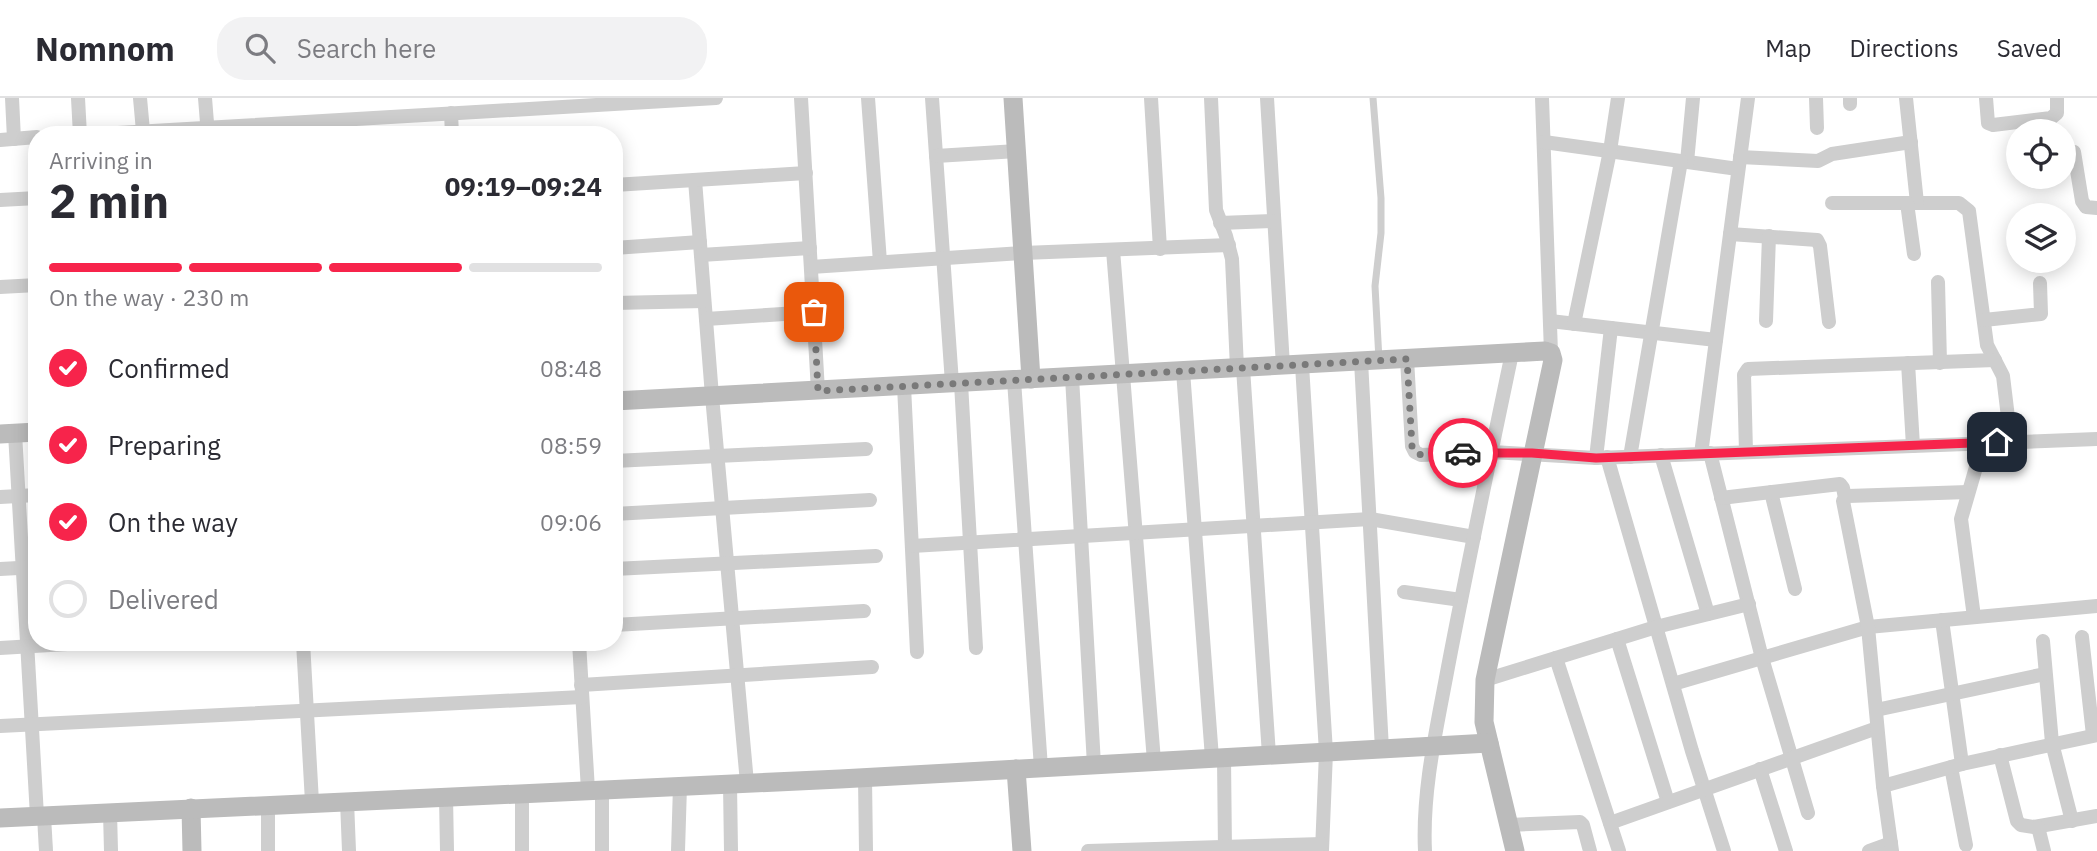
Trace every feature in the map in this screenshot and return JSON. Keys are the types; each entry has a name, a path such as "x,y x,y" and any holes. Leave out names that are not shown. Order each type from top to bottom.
{"street":[{"path":"12,98 7,139 28,138"},
{"path":"78,98 81,126"},
{"path":"140,98 143,126"},
{"path":"205,98 207,126"},
{"path":"420,98 421,114"},
{"path":"270,126 451,113 485,104 716,98"},
{"path":"802,98 818,391"},
{"path":"868,98 880,262"},
{"path":"932,98 943,258 971,543 976,648"},
{"path":"1013,98 1023,253 1025,540 1041,768"},
{"path":"1151,98 1160,248"},
{"path":"1211,98 1216,210 1232,259 1269,755"},
{"path":"1088,851 1322,848 1326,752 1312,523 1274,220 1267,98"},
{"path":"1515,851 1484,722 1485,680 1553,360 1542,98"},
{"path":"1574,324 1610,151 1618,98"},
{"path":"1630,457 1684,162 1693,98"},
{"path":"1748,98 1716,340 1705,454 1721,498 1762,658 1808,813"},
{"path":"1816,98 1817,128"},
{"path":"1906,98 1911,142 1914,254"},
{"path":"1986,98 1988,123 1993,125 2051,118 2057,113 2057,98"},
{"path":"451,113 452,126"},
{"path":"1544,142 1684,162 1739,163 1818,161 1832,154 1911,142"},
{"path":"936,156 1017,151"},
{"path":"2076,164 2082,201 2085,207 2097,208"},
{"path":"623,184 806,173"},
{"path":"695,180 737,675 738,783 731,851"},
{"path":"0,201 28,199"},
{"path":"1832,203 1959,203 1969,211 1987,345 2003,376 2011,442"},
{"path":"1220,223 1274,220"},
{"path":"1730,234 1814,239 1819,242 1829,322"},
{"path":"1766,321 1769,236"},
{"path":"811,267 1023,253 1229,245"},
{"path":"623,248 810,248"},
{"path":"1113,250 1154,761"},
{"path":"1938,282 1940,363"},
{"path":"1984,320 2041,314 2040,283"},
{"path":"0,288 28,286"},
{"path":"623,303 704,300"},
{"path":"706,319 814,312"},
{"path":"1550,321 1716,340"},
{"path":"1611,328 1602,458 1724,851"},
{"path":"623,401 1545,351 1551,353"},
{"path":"1425,851 1424,829 1434,746 1512,353"},
{"path":"1407,359 1412,446 1415,452 1421,455 1492,452 1602,458 2097,439"},
{"path":"1746,452 1744,375 1748,369 1995,360"},
{"path":"1370,361 1370,519 1382,749"},
{"path":"1908,363 1913,446"},
{"path":"1183,371 1225,850"},
{"path":"1072,377 1094,765"},
{"path":"904,386 917,652"},
{"path":"28,433 8,434 28,554"},
{"path":"1974,617 1961,519 1983,443"},
{"path":"623,460 866,449"},
{"path":"1661,455 1708,614"},
{"path":"1721,498 1840,484 1843,488 1843,501 1868,627 1883,786 1892,847 1869,851"},
{"path":"1771,492 1795,589"},
{"path":"1845,498 1881,494 1968,492"},
{"path":"0,497 28,496"},
{"path":"623,514 870,500"},
{"path":"912,546 1370,519 1474,537"},
{"path":"623,569 876,556"},
{"path":"0,569 28,567"},
{"path":"1404,592 1461,600"},
{"path":"1485,680 1656,627 1748,604"},
{"path":"1673,684 1868,627 2097,606"},
{"path":"623,625 864,611"},
{"path":"28,620 32,724 40,816 46,851"},
{"path":"1942,620 1966,845"},
{"path":"1883,786 2000,755 2095,735 2082,637"},
{"path":"1618,639 1668,802"},
{"path":"2043,641 2052,743 2072,821"},
{"path":"0,648 27,647"},
{"path":"304,651 312,802"},
{"path":"580,651 602,851"},
{"path":"1556,658 1619,851"},
{"path":"0,726 307,710 582,691 737,675 872,667"},
{"path":"1876,710 2045,674"},
{"path":"1610,823 1877,728"},
{"path":"0,818 865,778 1489,743"},
{"path":"2000,755 2017,821 2027,828 2097,816"},
{"path":"1016,769 1023,851"},
{"path":"1760,769 1786,851"},
{"path":"865,778 866,851"},
{"path":"678,851 680,786"},
{"path":"522,793 523,851"},
{"path":"446,796 447,851"},
{"path":"347,801 349,851"},
{"path":"268,804 268,851"},
{"path":"191,808 192,851"},
{"path":"110,812 111,851"},
{"path":"1509,825 1580,822 1590,851"},
{"path":"2038,827 2044,851"}],"lane":[{"path":"1370,361 1381,233 1373,98"}],"way so far":[{"path":"814,312 818,391 1407,359 1412,446 1415,452 1421,455 1463,453"}],"route":[{"path":"1463,453 1532,453 1596,458 1997,442"}]}
